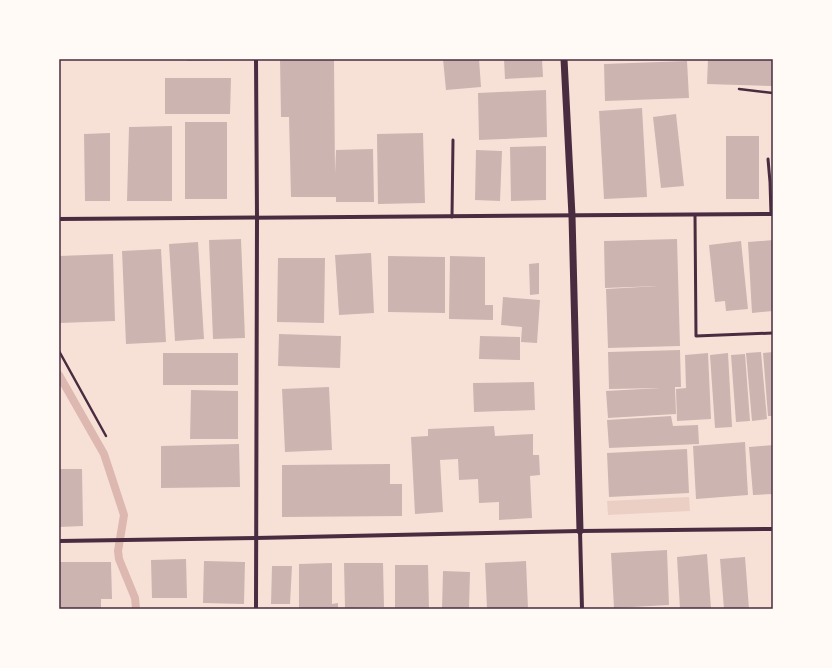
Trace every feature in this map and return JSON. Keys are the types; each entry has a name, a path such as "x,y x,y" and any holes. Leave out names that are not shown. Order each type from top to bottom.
{"street":[{"path":"256,59 256,609"},
{"path":"564,59 572,216 582,609"},
{"path":"59,219 772,214"},
{"path":"59,541 580,531 773,529"}],"lane":[{"path":"452,217 453,140"},
{"path":"768,159 772,214"},
{"path":"695,215 696,336 773,333"}],"path":[{"path":"739,89 773,93"},
{"path":"59,351 106,436"}],"shaded area":[{"path":"689,497 690,511 608,515 607,501"}],"building":[{"path":"187,59 224,59 224,60 187,61"},
{"path":"280,59 334,59 335,174 336,150 373,149 374,202 336,202 336,197 291,197 289,117 281,117"},
{"path":"443,59 479,59 481,87 446,90"},
{"path":"504,59 542,59 543,77 505,79"},
{"path":"708,59 773,59 773,86 707,84"},
{"path":"687,61 689,98 605,101 604,64"},
{"path":"165,78 231,78 230,114 165,114"},
{"path":"546,90 547,137 479,140 478,93"},
{"path":"642,108 647,197 604,199 599,111"},
{"path":"676,114 684,186 661,188 653,117"},
{"path":"185,122 227,122 227,199 185,199"},
{"path":"172,126 172,201 127,201 129,127"},
{"path":"110,133 110,201 85,201 84,134"},
{"path":"423,133 425,203 378,204 377,134"},
{"path":"726,136 759,136 759,199 726,199"},
{"path":"546,146 546,200 511,201 510,147"},
{"path":"476,150 502,151 500,201 475,200"},
{"path":"241,239 245,338 213,339 209,240"},
{"path":"677,239 680,346 608,348 606,289 658,286 605,288 604,241"},
{"path":"773,240 773,311 752,313 748,242"},
{"path":"741,241 748,309 726,311 725,301 715,302 709,245"},
{"path":"198,242 204,339 175,341 169,244"},
{"path":"161,249 166,342 126,344 122,251"},
{"path":"371,253 374,313 339,315 335,255"},
{"path":"113,254 115,321 59,323 59,256"},
{"path":"388,256 445,257 445,313 388,312"},
{"path":"450,256 485,257 485,305 493,305 493,320 449,319"},
{"path":"278,258 325,258 324,323 277,322"},
{"path":"539,263 539,294 530,295 529,264"},
{"path":"503,297 540,300 537,343 521,342 522,327 501,325"},
{"path":"279,334 341,336 340,368 278,366"},
{"path":"480,336 520,337 520,360 479,359"},
{"path":"680,350 681,387 675,387 676,414 608,418 606,391 661,388 609,389 608,352"},
{"path":"761,352 767,419 752,421 746,353"},
{"path":"773,352 773,416 768,416 763,353"},
{"path":"163,353 238,353 238,385 163,385"},
{"path":"708,353 711,419 677,421 676,389 686,388 685,355"},
{"path":"728,353 732,427 715,428 710,355"},
{"path":"745,354 750,421 736,422 731,355"},
{"path":"534,382 535,410 474,412 473,383"},
{"path":"329,387 332,450 285,452 282,389"},
{"path":"191,390 238,391 238,439 190,439"},
{"path":"671,416 673,426 698,425 699,444 609,448 607,420"},
{"path":"494,426 495,436 533,434 533,455 539,455 540,475 530,476 532,518 499,520 499,502 479,503 478,479 459,480 458,459 440,460 443,512 415,514 411,437 428,436 428,429"},
{"path":"745,442 748,495 696,499 693,446"},
{"path":"239,444 240,487 161,488 161,446"},
{"path":"773,445 773,494 753,495 749,447"},
{"path":"687,449 689,493 609,497 607,453"},
{"path":"390,464 390,484 402,484 402,516 282,517 282,465"},
{"path":"59,469 82,469 83,526 59,527"},
{"path":"667,550 669,605 614,608 611,553"},
{"path":"707,554 711,609 680,609 677,557"},
{"path":"745,557 749,609 724,609 720,559"},
{"path":"186,559 187,598 152,598 151,560"},
{"path":"204,561 245,562 244,604 203,603"},
{"path":"526,561 528,609 487,609 485,563"},
{"path":"59,562 111,562 112,599 101,599 101,609 59,609"},
{"path":"332,563 332,604 338,603 338,609 299,609 299,564"},
{"path":"344,563 383,563 384,607 345,608"},
{"path":"395,565 428,565 429,609 395,609"},
{"path":"272,566 292,566 290,604 271,604"},
{"path":"443,571 470,572 469,609 442,609"}],"waterway":[{"path":"59,375 104,454 124,515 118,551 119,559 135,598 136,609"}]}
